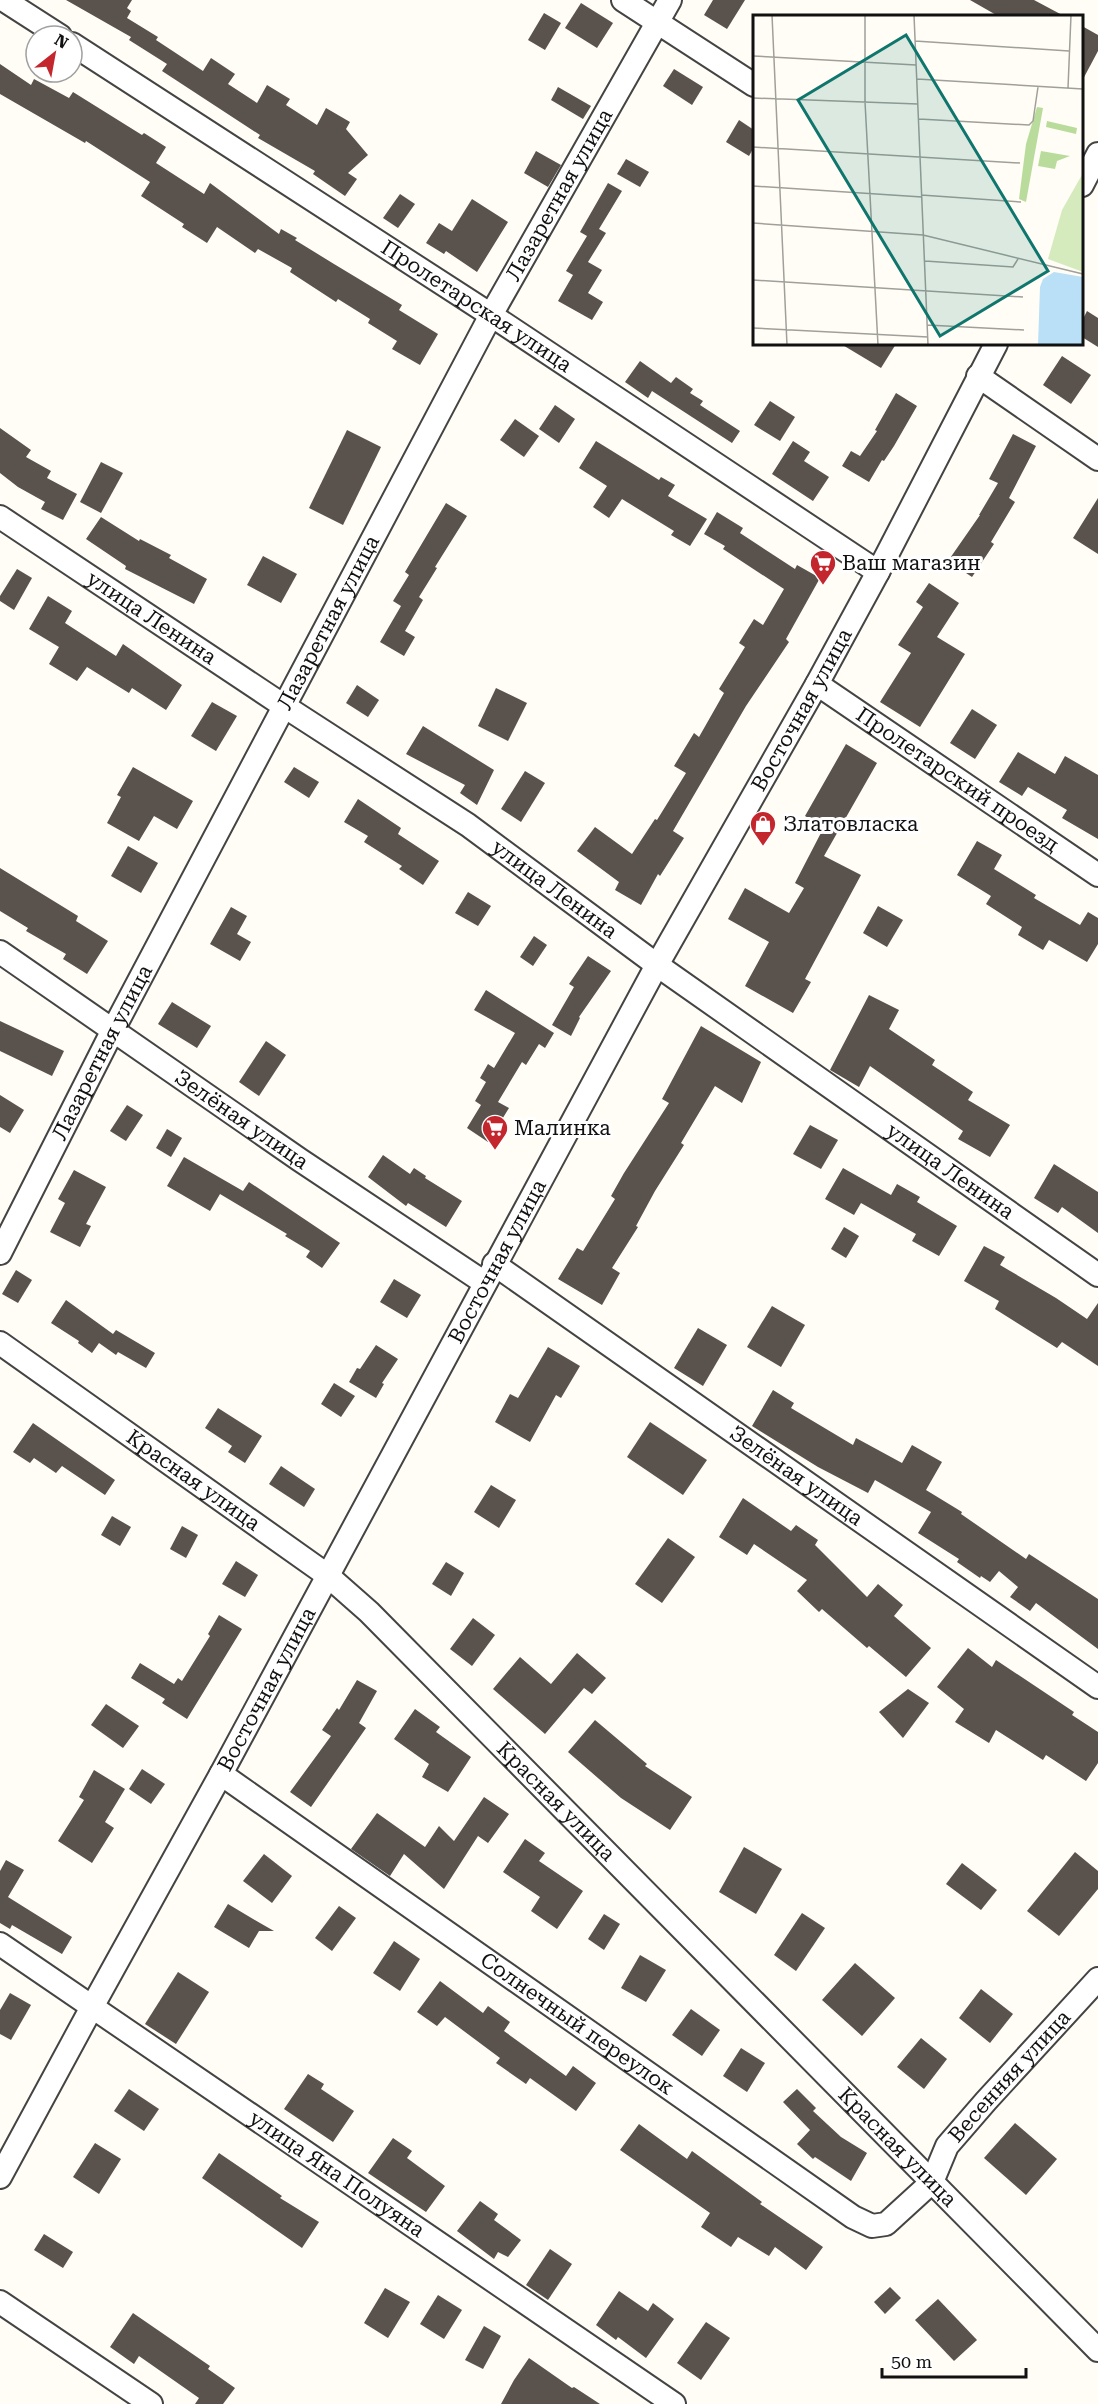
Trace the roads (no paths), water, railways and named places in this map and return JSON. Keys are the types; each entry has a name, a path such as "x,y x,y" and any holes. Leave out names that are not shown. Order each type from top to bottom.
{"street":[{"path":"4,0 41,24"},
{"path":"623,0 753,84"},
{"name":"Лазаретная улица","path":"0,1253 113,1030 491,315 670,0"},
{"name":"Пролетарская улица","path":"84,52 491,315 878,572"},
{"path":"1083,182 1098,154"},
{"name":"Восточная улица","path":"0,2177 221,1774 657,965 878,572 995,345"},
{"path":"978,376 1098,459"},
{"name":"улица Ленина","path":"0,517 468,825 657,965 1098,1275"},
{"name":"Пролетарский проезд","path":"817,684 1098,875"},
{"name":"Зелёная улица","path":"0,951 300,1160 490,1274 1098,1687"},
{"name":"Красная улица","path":"0,1343 327,1575 378,1620 1098,2350"},
{"name":"Солнечный переулок","path":"221,1774 853,2217 872,2226 886,2223 932,2182"},
{"name":"улица Яна Полуяна","path":"0,1944 674,2404"},
{"name":"Весенняя улица","path":"932,2182 947,2146 1098,1979"},
{"path":"0,2302 151,2404"}],"place":[{"name":"Ваш магазин","path":"823,586"},
{"name":"Златовласка","path":"763,847"},
{"name":"Малинка","path":"495,1151"}]}
